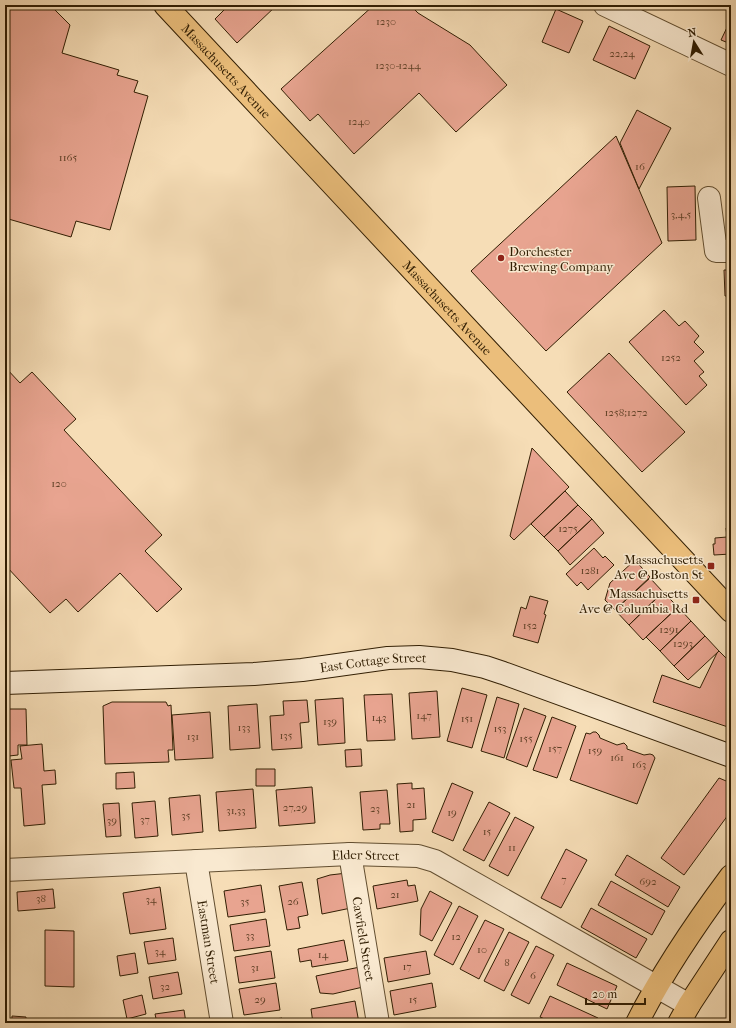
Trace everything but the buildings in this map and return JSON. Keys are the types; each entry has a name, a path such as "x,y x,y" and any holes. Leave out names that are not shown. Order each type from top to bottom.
{"main road":[{"name":"Massachusetts Avenue","path":"165,5 731,610"},
{"path":"637,1023 656,987 689,935 731,876"},
{"path":"684,1014 731,941"}],"street":[{"path":"605,5 731,65"},
{"path":"708,198 716,251 731,251"},
{"name":"East Cottage Street","path":"5,683 254,674 302,670 388,658 435,658 468,663 503,673 729,756"},
{"name":"Elder Street","path":"5,870 22,871 350,854 418,856 430,860 656,987 684,1014"},
{"name":"Cawfield Street","path":"350,854 378,1023"},
{"name":"Eastman Street","path":"196,862 222,1023"}],"place":[{"name":"Dorchester Brewing Company","path":"501,258"},
{"name":"Massachusetts Ave @ Boston St","path":"711,566"},
{"name":"Massachusetts Ave @ Columbia Rd","path":"696,600"}]}
